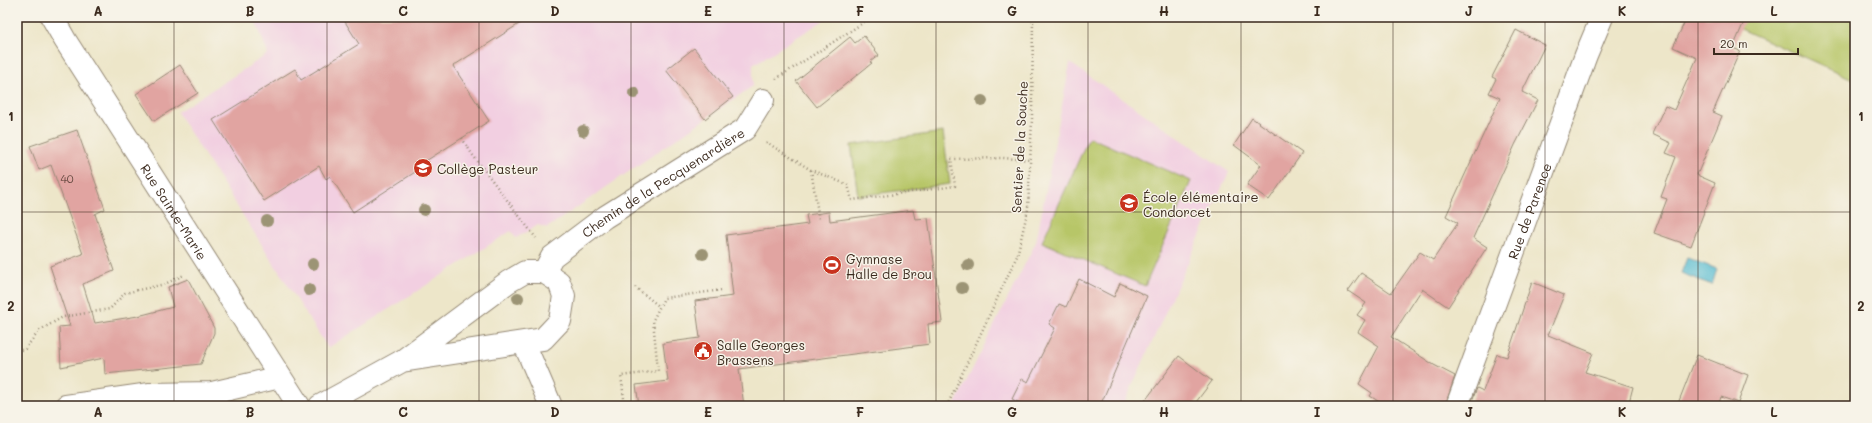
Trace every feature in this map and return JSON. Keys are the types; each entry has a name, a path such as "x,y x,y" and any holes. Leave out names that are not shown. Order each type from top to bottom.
{"street":[{"name":"Rue Sainte-Marie","path":"52,17 65,40 299,406"},
{"name":"Rue de Parence","path":"1457,406 1586,55 1602,17"},
{"name":"Chemin de la Pecquenardière","path":"548,264 605,217 745,129 763,100"},
{"path":"320,406 402,361 508,282 525,272 548,264 559,282 564,296 560,321 543,339 402,361"},
{"path":"524,343 551,406"},
{"path":"66,406 150,394 212,393 280,378"}],"path":[{"path":"763,100 778,76 872,17"},
{"name":"Sentier de la Souche","path":"947,406 1017,256 1028,209 1032,118 1033,17"},
{"path":"745,129 811,170 848,186 852,200 955,186 951,160 1003,158 1030,160"},
{"path":"462,138 514,210 548,264"},
{"path":"811,170 818,219"},
{"path":"17,351 25,349 40,330 62,317 110,309 125,293 166,284 184,275"},
{"path":"634,287 660,307"},
{"path":"625,406 621,376 658,371 653,320 664,298 722,290"}],"shaded area":[{"name":"Collège Pasteur","path":"254,17 829,17 753,65 753,86 547,228 538,225 516,238 511,231 328,348 177,112 268,54"},
{"name":"École élémentaire Condorcet","path":"1070,63 1229,172 1123,406 954,406 1036,242"}],"green space":[{"path":"1714,17 1855,17 1855,80"},
{"path":"943,132 950,184 858,196 851,145"},
{"path":"1089,137 1191,181 1145,286 1042,242"}],"water":[{"path":"1687,258 1717,269 1712,285 1681,273"}],"building":[{"path":"342,17 530,17 453,66 489,121 421,164 423,167 353,212 330,176 326,179 319,166 264,201 213,120 295,69 301,80 359,44"},
{"path":"1687,17 1746,17 1733,48 1740,51 1713,112 1722,116 1697,175 1715,183 1691,246 1654,233 1667,199 1661,197 1676,157 1666,153 1671,143 1652,134 1665,106 1674,110 1697,58 1673,47"},
{"path":"1516,30 1545,45 1522,92 1538,100 1515,145 1473,238 1487,247 1448,307 1422,289 1391,337 1434,365 1455,376 1445,406 1386,406 1370,396 1372,393 1359,384 1379,346 1358,332 1365,320 1357,315 1366,303 1348,291 1361,273 1391,293 1420,252 1433,260 1458,223 1446,216 1500,98 1489,93 1496,79 1492,77"},
{"path":"864,36 879,55 870,62 872,63 817,107 796,81 850,37 855,43"},
{"path":"694,48 733,97 705,119 666,70"},
{"path":"180,65 198,93 154,121 136,94"},
{"path":"1252,118 1302,153 1269,200 1247,185 1261,165 1234,145"},
{"path":"77,130 105,209 95,214 114,271 83,284 95,323 138,316 173,307 168,287 188,279 214,328 214,333 201,364 105,374 104,358 61,367 59,327 70,326 50,266 83,254 51,165 39,170 30,146"},
{"name":"Gymnase Halle de Brou","path":"913,210 915,219 928,218 942,322 928,324 930,344 739,369 744,406 639,406 636,385 668,381 663,343 700,338 695,301 733,296 726,235 808,224 806,215 829,212 830,221"},
{"path":"1079,279 1114,297 1120,283 1147,296 1100,406 1026,406 1012,399 1022,379 1028,382 1055,328 1049,324 1059,304 1066,307"},
{"path":"1532,282 1564,295 1548,335 1593,353 1585,372 1633,387 1628,406 1470,406 1477,388 1483,391 1497,354 1507,357"},
{"path":"1697,355 1748,375 1738,403 1721,397 1718,406 1677,406"},
{"path":"1179,356 1212,381 1193,406 1141,406"}],"place":[{"name":"Collège Pasteur","path":"423,168"},
{"name":"École élémentaire Condorcet","path":"1129,203"},
{"name":"Gymnase Halle de Brou","path":"832,265"},
{"name":"Salle Georges Brassens","path":"703,351"}]}
